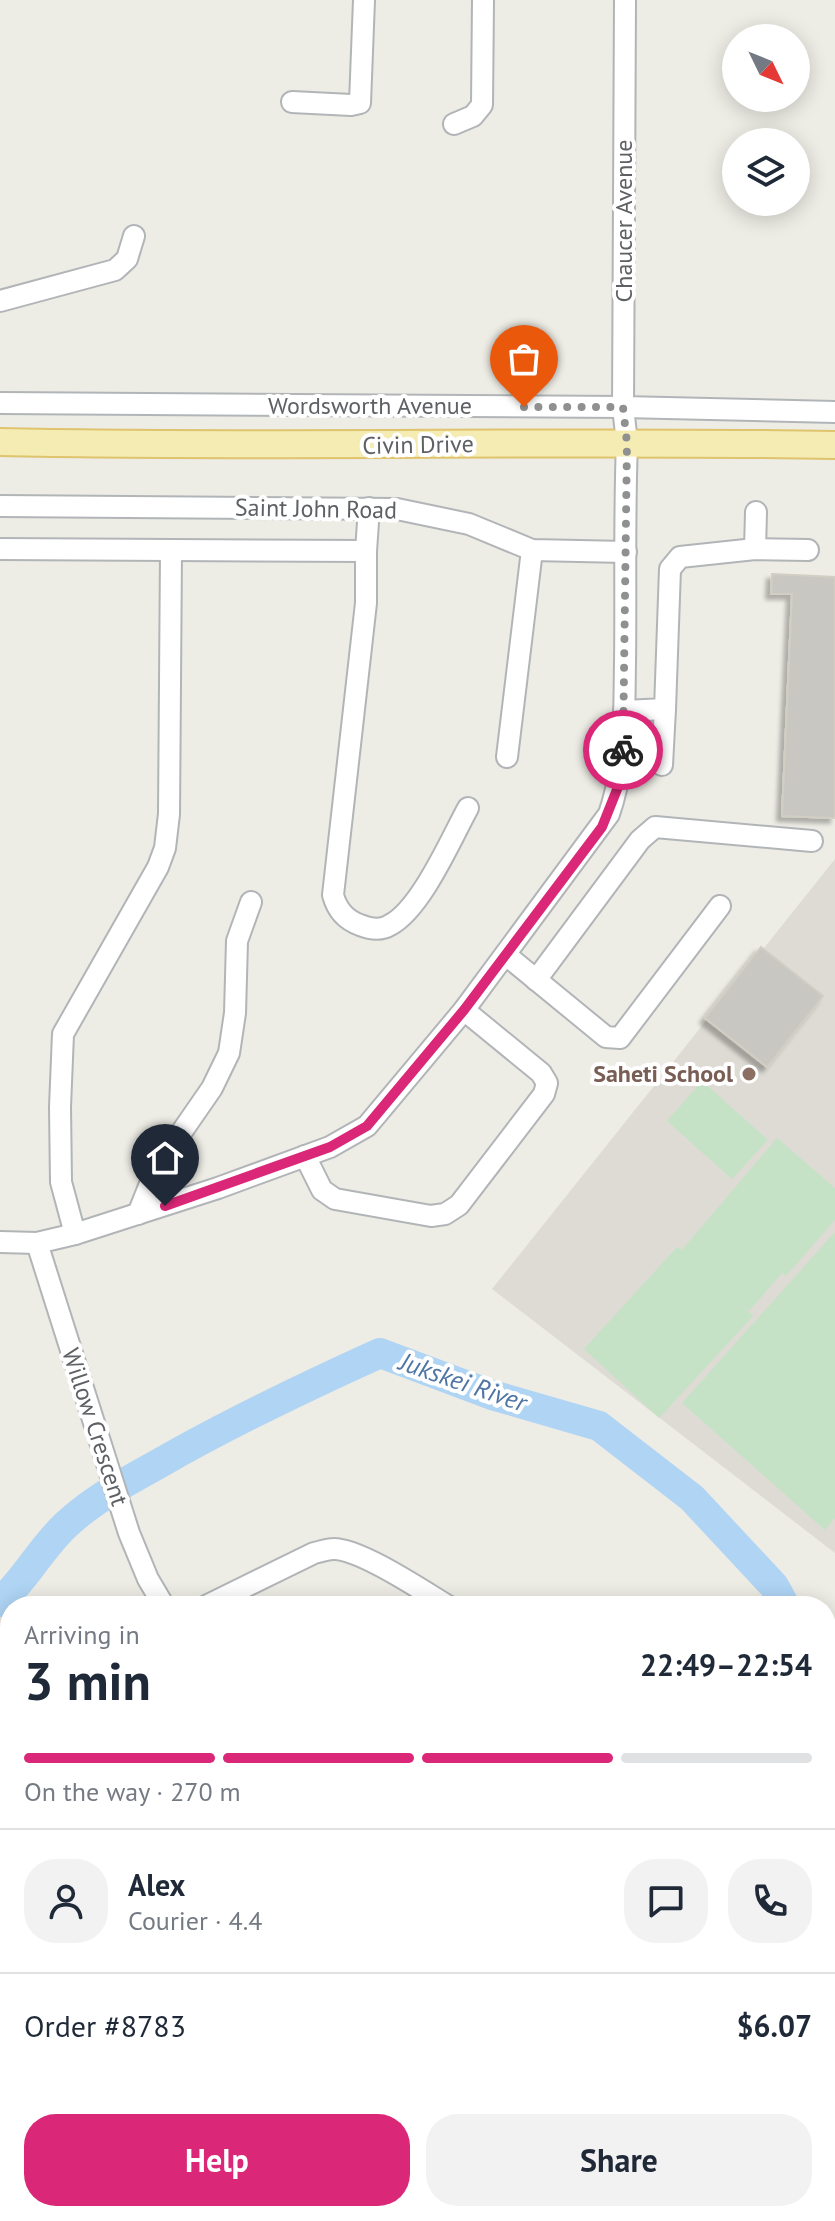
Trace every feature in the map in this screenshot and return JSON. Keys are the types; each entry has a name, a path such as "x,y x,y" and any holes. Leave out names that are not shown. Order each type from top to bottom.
{"main road":[{"name":"Civin Drive","path":"0,442 177,446 835,445"}],"street":[{"path":"292,102 360,103 364,0"},
{"path":"454,124 473,116 482,105 483,0"},
{"name":"Chaucer Avenue","path":"0,1242 37,1243 75,1234 330,1147 367,1126 464,1010 609,814 621,769 624,711 627,443 623,407 625,0"},
{"path":"0,301 115,270 127,259 134,236"},
{"name":"Wordsworth Avenue","path":"0,403 623,407 835,412"},
{"name":"Saint John Road","path":"0,506 397,509 453,520 532,550 626,552"},
{"path":"369,508 366,603 333,895 340,913 370,929 391,925 416,900 468,808"},
{"path":"755,549 756,512"},
{"path":"0,549 366,551"},
{"path":"662,765 670,569 680,557 755,549 808,550"},
{"path":"507,757 532,550"},
{"path":"75,1234 61,1182 63,1034 158,867 165,848 169,814 171,551"},
{"path":"624,711 665,709"},
{"path":"536,980 640,840 655,827 812,841"},
{"path":"138,1214 156,1169 212,1088 229,1053 235,1013 237,941 251,902"},
{"path":"506,955 606,1037 620,1038 720,906"},
{"path":"305,1156 322,1190 335,1199 431,1216 445,1214 459,1205 544,1094 547,1083 541,1073 464,1010"},
{"name":"Willow Crescent","path":"37,1243 108,1472 129,1533 158,1596"},
{"path":"226,1596 332,1548 364,1559 430,1596"}],"shaded area":[{"name":"Saheti School","path":"835,859 835,1553 492,1289"}],"green space":[{"path":"702,1081 768,1140 732,1179 667,1121"},
{"path":"777,1138 835,1188 835,1220 786,1276 782,1273 749,1311 739,1303 753,1316 659,1418 584,1349 677,1247 682,1250"},
{"path":"835,1232 835,1518 825,1530 682,1403"}],"building":[{"path":"772,574 835,577 835,818 782,816 792,594 771,594"},
{"path":"761,947 823,996 767,1067 705,1018"}],"waterway":[{"name":"Jukskei River","path":"6,1596 59,1532 100,1498 241,1419 380,1353 492,1395 599,1426 692,1498 774,1586 780,1596"}],"way so far":[{"path":"524,407 623,407 627,443 623,750"}],"place":[{"name":"Saheti School","path":"749,1074"}],"route":[{"path":"165,1206 330,1147 367,1126 464,1010 602,827 618,787 623,750"}]}
